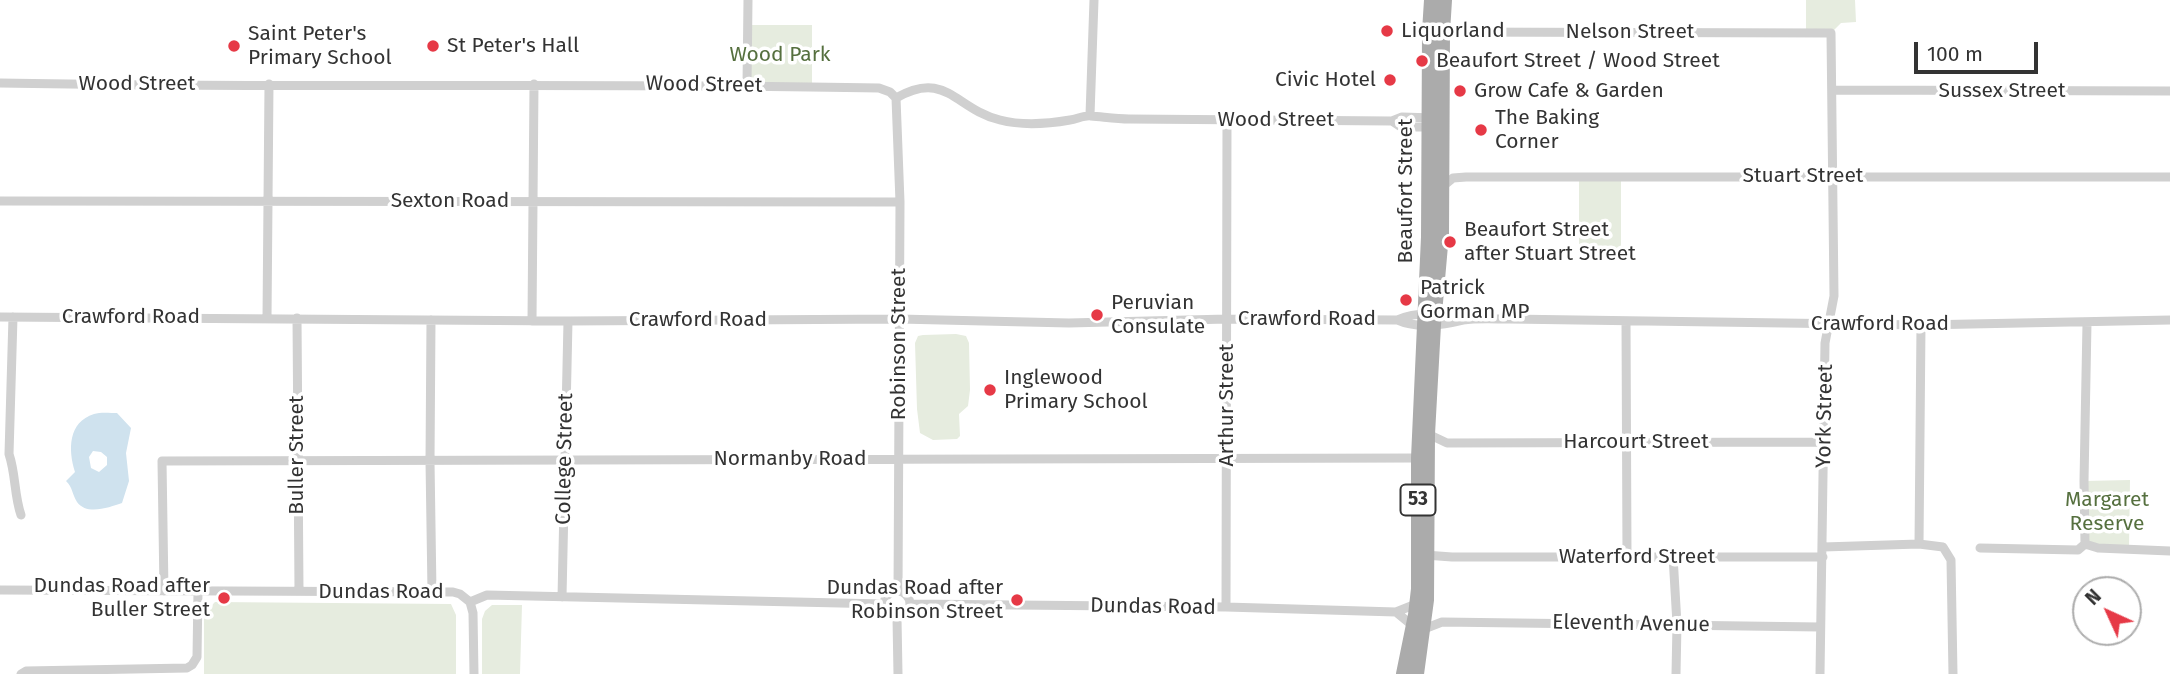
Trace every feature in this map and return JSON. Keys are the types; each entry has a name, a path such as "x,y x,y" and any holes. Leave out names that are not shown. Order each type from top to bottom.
{"main road":[{"name":"Beaufort Street","path":"1421,608 1423,455 1429,320 1442,234 1443,122 1431,0"},
{"name":"Beaufort Street","path":"1423,455 1428,435 1427,122 1436,32 1445,0"},
{"name":"Beaufort Street","path":"1417,674 1419,627 1427,572 1423,555"},
{"name":"Beaufort Street","path":"1403,674 1419,627"}],"street":[{"path":"747,86 748,0"},
{"path":"1090,115 1094,0"},
{"name":"Nelson Street","path":"1436,32 1831,33"},
{"name":"York Street","path":"1820,674 1825,343 1834,296 1831,33"},
{"name":"Wood Street","path":"0,83 879,88 896,97 917,87 934,87 991,118 1010,122 1047,124 1090,115 1108,119 1392,121 1401,127 1443,122"},
{"path":"267,318 269,84"},
{"path":"532,321 534,84"},
{"name":"Sussex Street","path":"1833,90 2170,91"},
{"name":"Robinson Street","path":"896,97 900,202 898,592"},
{"name":"Arthur Street","path":"1226,607 1227,120"},
{"name":"Stuart Street","path":"1441,188 1452,178 2170,177"},
{"name":"Sexton Road","path":"0,201 900,202"},
{"name":"Crawford Road","path":"0,317 532,321 899,319 1080,323 1227,318 1397,320 1406,324 1429,320 1454,324 1464,320 1851,325 2170,320"},
{"path":"13,317 4,455 15,471 16,500 21,515"},
{"name":"Buller Street","path":"297,318 299,591"},
{"path":"431,320 432,592"},
{"name":"College Street","path":"562,597 568,321"},
{"path":"1626,321 1627,556"},
{"path":"2085,544 2087,323"},
{"path":"1919,544 1921,325"},
{"name":"Harcourt Street","path":"1428,435 1447,443 1825,442"},
{"name":"Harcourt Street","path":"1423,455 1447,443"},
{"name":"Normanby Road","path":"164,591 162,461 818,458 899,460 1423,455"},
{"name":"Waterford Street","path":"1423,555 1674,556 1823,552 1919,544 1943,547 1951,560 1952,674"},
{"path":"1980,548 2078,550 2085,544"},
{"path":"2085,544 2098,548 2170,551"},
{"path":"1674,556 1676,674"},
{"path":"1427,572 1440,561 1452,557"},
{"name":"Dundas Road","path":"0,590 453,592 470,602 487,595 884,604"},
{"path":"21,674 26,671 194,670 197,653 198,591"},
{"path":"898,592 907,596 910,604 908,612 897,618 888,614 884,604 889,595 898,592"},
{"path":"470,602 473,614 474,674"},
{"name":"Dundas Road","path":"910,604 1226,607 1396,612 1421,608"},
{"path":"1421,608 1442,622"},
{"path":"1396,612 1419,627"},
{"path":"897,618 898,674"},
{"name":"Eleventh Avenue","path":"1419,627 1442,622 1820,626"}],"green space":[{"path":"1806,0 1855,0 1856,22 1841,23 1831,33 1806,33"},
{"name":"Wood Park","path":"749,25 812,25 812,84 747,85"},
{"path":"1579,177 1621,177 1621,253 1579,253"},
{"path":"918,336 966,336 969,343 968,406 959,414 960,436 957,439 933,440 920,433 915,343"},
{"name":"Margaret Reserve","path":"2130,480 2129,548 2085,544 2084,481"},
{"path":"215,602 451,604 456,615 456,674 204,674 204,613"},
{"path":"492,605 522,605 520,674 482,674 482,619 485,611"}],"water":[{"path":"96,413 117,413 131,428 126,453 129,481 122,503 87,509 77,502 66,481 75,472 71,455 72,438 79,423 85,418","holes":["93,451 101,452 107,457 107,465 99,472 91,468 89,457"]}],"place":[{"name":"Liquorland","path":"1387,31"},
{"name":"Saint Peter's Primary School","path":"234,46"},
{"name":"St Peter's Hall","path":"433,46"},
{"name":"Beaufort Street / Wood Street","path":"1422,61"},
{"name":"Civic Hotel","path":"1390,80"},
{"name":"Grow Cafe & Garden","path":"1460,91"},
{"name":"The Baking Corner","path":"1481,130"},
{"name":"Beaufort Street after Stuart Street","path":"1450,242"},
{"name":"Patrick Gorman MP","path":"1406,300"},
{"name":"Peruvian Consulate","path":"1097,315"},
{"name":"Inglewood Primary School","path":"990,390"},
{"name":"Dundas Road after Buller Street","path":"224,598"},
{"name":"Dundas Road after Robinson Street","path":"1017,600"}]}
